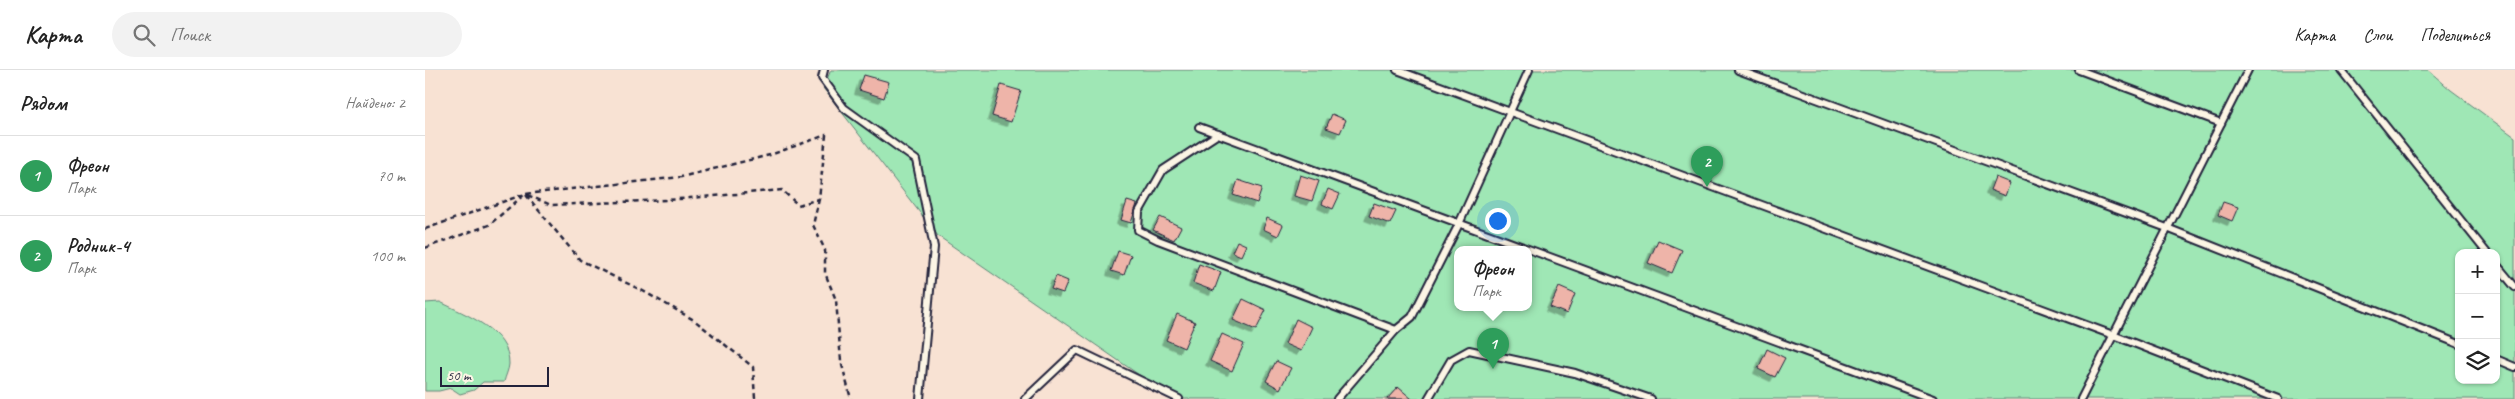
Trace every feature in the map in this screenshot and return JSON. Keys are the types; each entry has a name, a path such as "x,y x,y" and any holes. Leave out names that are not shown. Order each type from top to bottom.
{"lane":[{"path":"824,70 821,78 844,108 916,160 934,247 921,399"},
{"path":"1397,70 2113,335 2278,399"},
{"path":"1337,399 1395,330 1413,317 1459,224 1529,70"},
{"path":"1738,70 2167,228 2455,342"},
{"path":"2079,70 2221,123"},
{"path":"2081,399 2248,70"},
{"path":"2341,70 2484,249"},
{"path":"1199,127 1519,246"},
{"path":"1218,134 1163,170 1139,212 1138,230 1157,240 1395,330"},
{"path":"1532,251 1933,399"},
{"path":"2500,269 2515,287"},
{"path":"1025,399 1077,350 1179,399"},
{"path":"1428,399 1451,360 1469,350 1575,373 1651,399"},
{"path":"2500,361 2515,367"}],"path":[{"path":"425,229 525,194 681,177 771,155 826,135 819,199 813,225 825,250 825,273 836,300 841,361 851,399"},
{"path":"525,194 551,205 668,200 782,190 798,205 819,199"},
{"path":"425,248 489,225 525,194"},
{"path":"525,194 580,260 643,291 694,320 753,367 755,399"}],"green space":[{"path":"831,70 2428,70 2451,90 2515,137 2515,399 1174,399 938,236 823,88"},
{"path":"440,302 484,325 502,342 507,352 509,364 504,382 483,382 474,390 460,394 451,388 439,391 425,391 425,303"}],"building":[{"path":"864,75 889,82 884,98 859,90"},
{"path":"1001,85 1021,91 1011,122 992,116"},
{"path":"1332,114 1346,120 1340,133 1326,128"},
{"path":"1300,175 1319,181 1312,201 1294,196"},
{"path":"1995,177 2010,183 2005,196 1990,190"},
{"path":"1238,180 1262,188 1257,203 1233,195"},
{"path":"1328,189 1340,194 1333,209 1322,204"},
{"path":"1127,201 1137,204 1131,223 1121,220"},
{"path":"2223,202 2238,207 2232,221 2218,215"},
{"path":"1374,203 1396,211 1390,224 1369,216"},
{"path":"1160,217 1181,227 1174,240 1153,230"},
{"path":"1267,218 1283,225 1278,236 1263,229"},
{"path":"1658,240 1682,250 1672,273 1648,263"},
{"path":"1237,241 1246,245 1241,256 1232,252"},
{"path":"1118,251 1131,255 1124,275 1111,271"},
{"path":"1199,264 1221,272 1214,291 1193,283"},
{"path":"1056,276 1068,281 1063,293 1051,289"},
{"path":"1559,287 1575,294 1567,314 1550,307"},
{"path":"1243,299 1266,310 1256,330 1233,320"},
{"path":"1177,314 1195,322 1184,348 1166,340"},
{"path":"1296,319 1312,327 1301,351 1285,344"},
{"path":"1222,334 1244,344 1232,371 1210,361"},
{"path":"1767,349 1785,358 1775,377 1758,369"},
{"path":"1276,361 1291,368 1280,389 1266,381"},
{"path":"1398,387 1412,399 1387,399"}],"place":[{"name":"Родник-4","path":"1707,187"},
{"name":"Фреон","path":"1493,369"}]}
